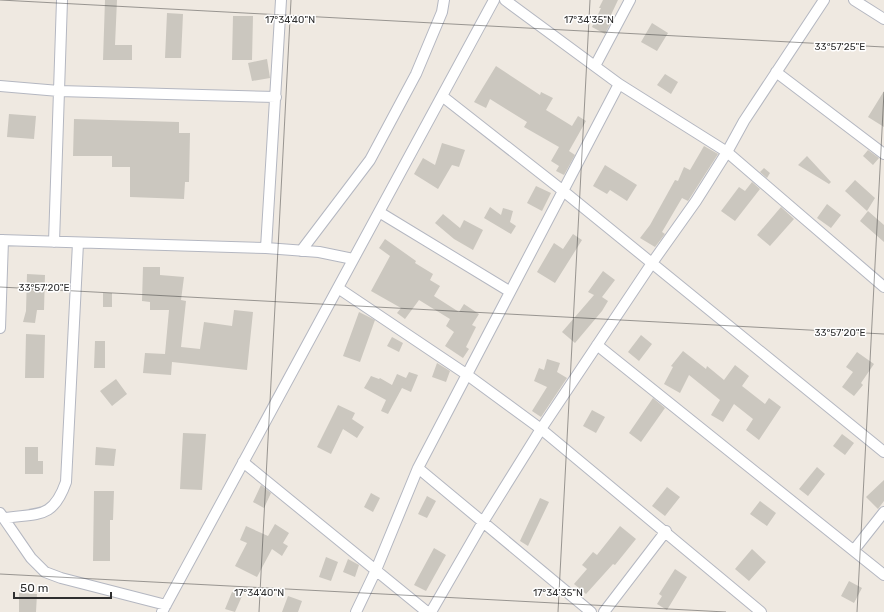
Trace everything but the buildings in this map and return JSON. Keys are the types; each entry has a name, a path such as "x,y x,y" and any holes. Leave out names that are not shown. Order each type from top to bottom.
{"street":[{"path":"54,242 62,0"},
{"path":"266,248 281,0"},
{"path":"301,251 370,160 416,74 442,12 444,0"},
{"path":"78,243 66,482 60,499 48,511 2,515 31,558 45,572 164,609 494,0"},
{"path":"505,0 619,84 727,152 884,288"},
{"path":"595,66 630,0"},
{"path":"431,612 483,522 541,429 652,263 696,201 727,152 744,121 824,0"},
{"path":"854,0 884,19"},
{"path":"776,72 884,154"},
{"path":"356,612 376,570 418,468 562,190 619,84"},
{"path":"0,86 59,91 276,97"},
{"path":"442,96 562,190 884,452"},
{"path":"379,212 509,292"},
{"path":"0,328 1,240 266,248 301,251 353,259"},
{"path":"338,288 466,374 541,429 666,531 761,612"},
{"path":"597,345 884,575"},
{"path":"243,462 427,612"},
{"path":"418,468 591,612"},
{"path":"854,550 884,512"},
{"path":"604,612 666,531"}]}
